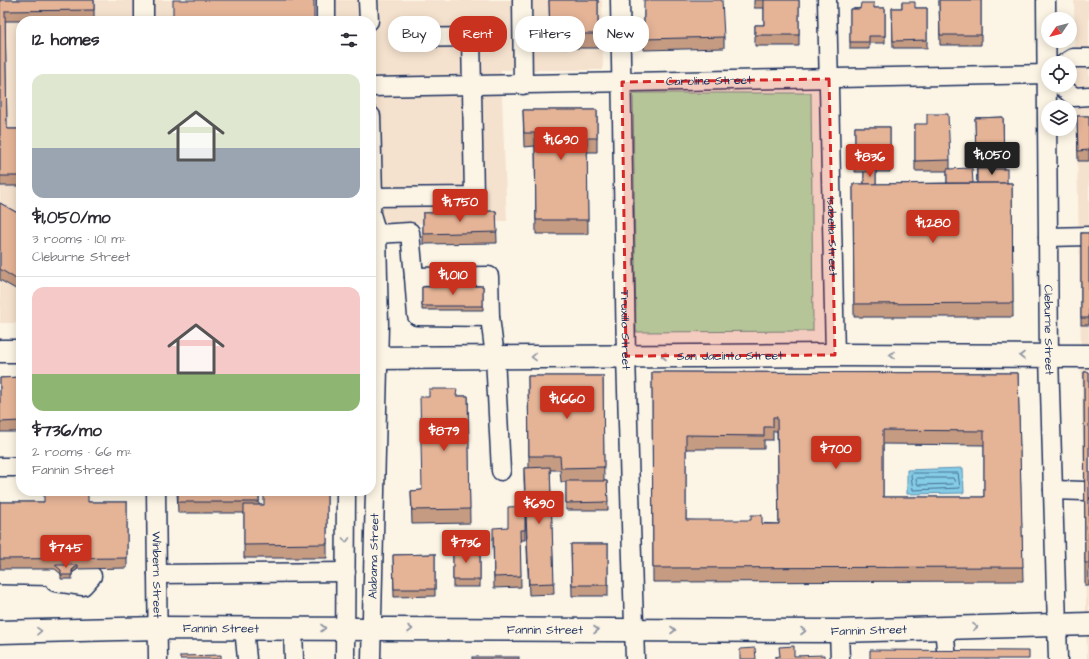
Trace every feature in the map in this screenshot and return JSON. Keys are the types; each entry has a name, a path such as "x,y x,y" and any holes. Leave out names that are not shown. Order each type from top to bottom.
{"main road":[{"path":"0,351 16,351"},
{"name":"San Jacinto Street","path":"376,358 835,355 1089,356"},
{"name":"Fannin Street","path":"0,632 158,628 839,631 1089,624"}],"street":[{"path":"144,0 144,16"},
{"path":"326,0 326,16"},
{"path":"368,0 369,16"},
{"path":"522,0 523,85"},
{"name":"Truxillo Street","path":"620,0 626,356 635,659"},
{"name":"Isabella Street","path":"827,0 835,355"},
{"name":"Cleburne Street","path":"1046,0 1050,56"},
{"path":"376,207 474,196 471,38 441,38"},
{"path":"1077,58 1089,58"},
{"name":"Caroline Street","path":"376,87 622,82 1041,77"},
{"name":"Cleburne Street","path":"1051,92 1048,237 1049,356 1058,659"},
{"path":"1069,92 1074,96 1089,96"},
{"name":"Alabama Street","path":"376,229 376,296"},
{"path":"377,234 410,232 417,316 468,314 490,317"},
{"path":"1048,237 1089,236"},
{"path":"414,277 438,284 468,283 489,276 490,317 495,357 501,471"},
{"path":"0,467 16,467"},
{"path":"1053,490 1084,490"},
{"name":"Winbern Street","path":"156,496 158,659"},
{"path":"345,659 346,496"},
{"name":"Alabama Street","path":"371,659 373,496"},
{"path":"157,574 346,572"},
{"path":"0,575 62,576"},
{"path":"244,628 247,659"},
{"path":"292,628 294,659"},
{"path":"944,628 947,659"},
{"path":"839,631 840,659"}],"highlighted area":[{"path":"829,79 835,355 626,356 622,82"}],"shaded area":[{"path":"0,0 602,0 602,16 593,16 593,52 603,52 603,70 501,70 507,221 376,225 376,16 16,16 16,323 0,323"},
{"path":"1074,0 1089,0 1089,659 1087,659 1076,92 1077,56 1075,56 1075,48 1077,48 1077,12 1074,12"}],"green space":[{"path":"633,93 811,93 813,331 636,332"}],"water":[{"path":"963,468 964,493 907,494 907,470"}],"building":[{"path":"0,0 94,0 94,10 5,11 7,129 16,129 16,176 0,176"},
{"path":"173,0 314,0 314,16 173,16"},
{"path":"549,0 598,0 598,16 593,16 593,34 585,34 585,16 549,16"},
{"path":"644,0 722,0 724,37 649,39 649,16 644,16"},
{"path":"764,0 799,0 799,35 755,35 755,25 764,25"},
{"path":"939,0 981,0 981,35 940,35"},
{"path":"902,2 915,2 915,8 927,8 927,40 893,41 892,8 902,8"},
{"path":"861,3 874,3 874,8 885,8 885,36 869,36 869,42 850,42 850,9 860,9"},
{"path":"523,110 597,110 597,138 587,138 588,220 536,220 535,133 524,133"},
{"path":"927,114 948,114 950,160 915,161 915,124 927,124"},
{"path":"1077,116 1089,116 1089,150 1078,151"},
{"path":"1003,117 1004,164 976,164 975,118"},
{"path":"855,127 890,127 890,165 855,165"},
{"path":"972,168 973,183 947,183 947,169"},
{"path":"977,169 1007,169 1007,183 977,183"},
{"path":"876,171 876,184 864,184 864,172"},
{"path":"1012,183 1013,303 854,304 853,184"},
{"path":"0,203 16,212 16,279 0,269"},
{"path":"496,211 497,232 423,234 423,213"},
{"path":"1081,233 1089,233 1089,318 1081,318"},
{"path":"483,286 483,306 422,306 422,287"},
{"path":"652,372 1018,373 1023,567 653,568","holes":["773,417 777,417 779,524 762,524 762,515 751,515 751,520 686,520 686,435 764,436 764,427 773,427","883,430 984,431 984,497 883,497"]},
{"path":"1084,372 1089,372 1089,563 1085,563"},
{"path":"528,376 603,376 604,467 561,468 560,456 529,456"},
{"path":"16,377 16,421 0,422 0,378"},
{"path":"429,389 457,389 456,396 468,396 470,509 412,510 411,491 422,490 420,397 429,397"},
{"path":"550,467 554,583 529,584 524,468"},
{"path":"566,481 607,481 608,502 566,503"},
{"path":"44,496 88,496 88,502 127,502 127,558 0,559 0,502 44,502"},
{"path":"178,496 259,496 259,502 178,502"},
{"path":"264,496 327,496 327,544 244,545 244,505 264,505"},
{"path":"525,506 525,530 520,530 521,576 494,577 493,528 508,527 508,507"},
{"path":"571,544 608,544 608,585 572,585"},
{"path":"453,548 480,548 480,580 453,580"},
{"path":"435,554 435,589 394,589 393,555"},
{"path":"55,565 78,565 72,570 72,575 61,575 61,570"},
{"path":"794,646 794,656 824,655 824,659 775,659 775,657 780,656 779,647"},
{"path":"755,648 756,659 740,659 740,649"},
{"path":"870,650 1029,651 1029,659 870,659"},
{"path":"221,655 221,659 180,659 180,656"},
{"path":"472,657 519,657 519,659 472,659"}]}
